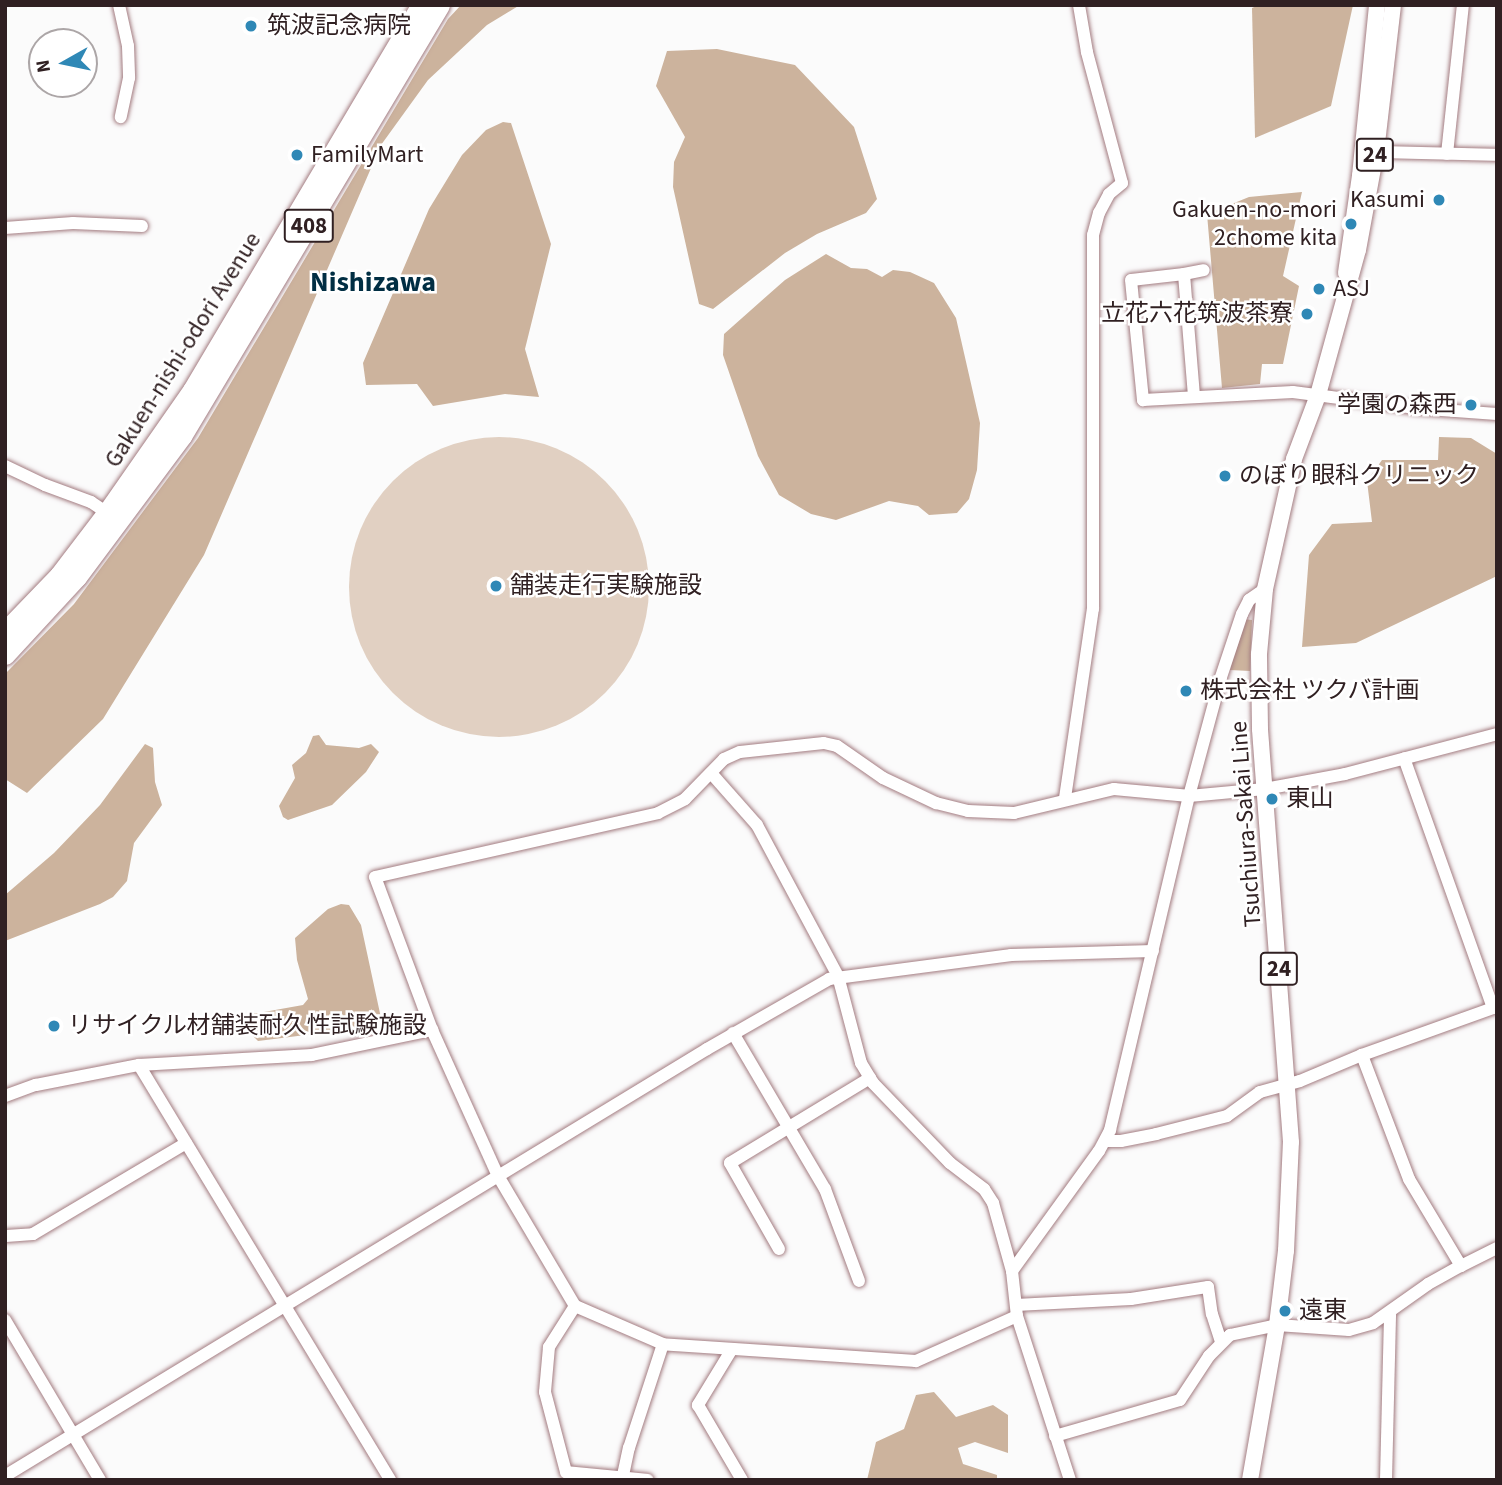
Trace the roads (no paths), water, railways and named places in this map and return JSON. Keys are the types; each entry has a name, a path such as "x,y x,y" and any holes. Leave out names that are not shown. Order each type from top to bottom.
{"highway":[{"name":"Gakuen-nishi-odori Avenue","path":"5,631 114,517 182,436 427,7"},
{"name":"Gakuen-nishi-odori Avenue","path":"5,655 77,577 114,517"}],"main road":[{"name":"24","path":"1345,303 1347,249 1360,176 1377,5"},
{"name":"24","path":"1318,395 1359,250 1376,152 1393,5"},
{"name":"Tsuchiura-Sakai Line","path":"1250,1480 1277,1325 1289,1196 1289,1084 1265,789 1259,679 1265,589 1294,459 1318,395"}],"street":[{"path":"119,5 128,46 129,78 121,117"},
{"path":"1065,799 1093,609 1093,235 1099,213 1109,194 1122,183 1087,52 1079,5"},
{"path":"1447,154 1463,5"},
{"path":"1376,152 1497,155"},
{"path":"5,229 73,223 142,226"},
{"path":"1203,270 1131,280 1143,400 1238,393 1318,395 1414,408 1497,414"},
{"path":"1184,274 1194,396"},
{"path":"5,466 91,502 114,517"},
{"path":"1012,1271 1105,1141 1129,1057 1189,796 1242,614 1249,600 1265,589"},
{"path":"1221,1342 1212,1314 1208,1287 1017,1311 916,1361 663,1344 575,1306 498,1177 432,1030 374,877 658,813 685,799 724,759 740,752 824,743 837,746 883,778 936,803 968,811 1014,813 1114,789 1189,796 1265,789 1345,774 1497,734"},
{"path":"1105,1141 1121,1141 1227,1116 1260,1093 1493,1008 1404,758"},
{"path":"711,773 757,825 838,976 861,1063 870,1078 950,1163 984,1189 993,1203 1012,1271 1017,1311 1070,1480"},
{"path":"5,1476 733,1033 838,976 1011,956 1153,951"},
{"path":"5,1097 36,1084 139,1065 312,1055 432,1030"},
{"path":"733,1033 825,1189 859,1281"},
{"path":"1362,1055 1409,1179 1461,1266"},
{"path":"139,1065 390,1480"},
{"path":"779,1249 730,1163 870,1078"},
{"path":"5,1236 33,1234 186,1143"},
{"path":"1055,1436 1180,1400 1221,1342 1230,1335 1277,1325 1349,1330 1373,1324 1428,1284 1497,1248"},
{"path":"575,1306 550,1347 545,1392 566,1472 648,1480"},
{"path":"1386,1480 1390,1314"},
{"path":"5,1320 100,1480"},
{"path":"622,1479 629,1448 663,1344"},
{"path":"732,1349 698,1405 742,1480"}],"place":[{"name":"筑波記念病院","path":"251,26"},
{"name":"FamilyMart","path":"297,155"},
{"name":"Kasumi","path":"1439,200"},
{"name":"Gakuen-no-mori 2chome kita","path":"1351,224"},
{"name":"ASJ","path":"1319,289"},
{"name":"立花六花筑波茶寮","path":"1307,314"},
{"name":"学園の森西","path":"1471,405"},
{"name":"のぼり眼科クリニック","path":"1225,476"},
{"name":"舗装走行実験施設","path":"496,586"},
{"name":"株式会社 ツクバ計画","path":"1186,691"},
{"name":"東山","path":"1272,799"},
{"name":"リサイクル材舗装耐久性試験施設","path":"54,1026"},
{"name":"遠東","path":"1285,1311"}],"district":[{"name":"Nishizawa","path":"373,282"}]}
